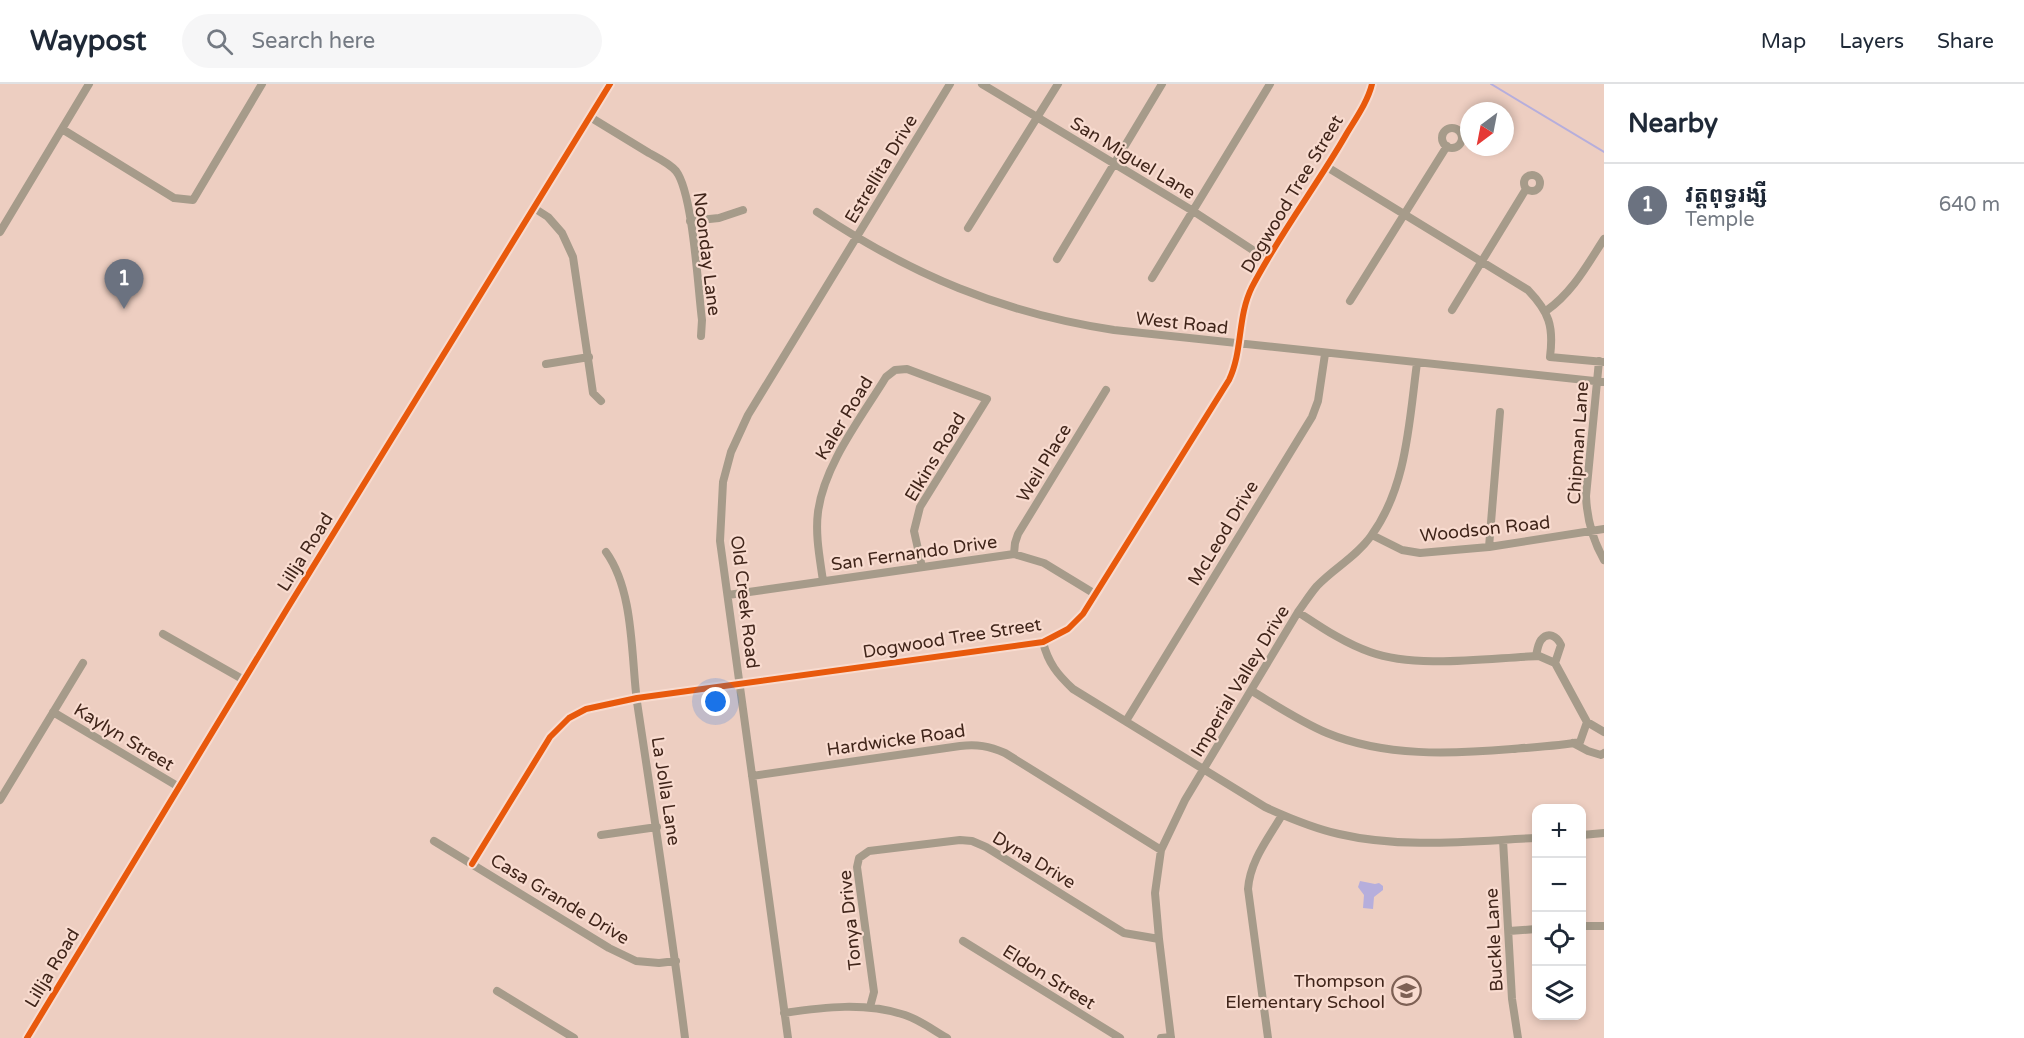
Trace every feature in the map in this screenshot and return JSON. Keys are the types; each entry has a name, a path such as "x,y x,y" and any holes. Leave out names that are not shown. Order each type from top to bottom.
{"street":[{"path":"0,232 89,84"},
{"path":"62,129 174,198 193,200 262,84"},
{"name":"Lillja Road","path":"27,1038 610,84"},
{"name":"Estrellita Drive","path":"857,238 950,84"},
{"name":"San Miguel Lane","path":"982,84 1193,211 1268,260"},
{"path":"968,228 1058,84"},
{"path":"1057,259 1162,84"},
{"path":"1152,278 1270,84"},
{"name":"Dogwood Tree Street","path":"472,864 550,737 569,718 586,709 637,698 1043,642 1068,628 1083,614 1229,380 1238,356 1243,312 1250,290 1327,167 1372,84"},
{"name":"Noonday Lane","path":"590,117 664,162 676,172 685,188 702,320 701,336"},
{"path":"1350,301 1447,146"},
{"path":"1327,167 1528,290 1546,311 1552,341 1550,357 1602,362"},
{"path":"1452,310 1526,189"},
{"path":"534,208 553,222 570,248 577,279 593,393 601,401"},
{"path":"690,222 719,218 743,210"},
{"name":"West Road","path":"817,212 899,262 950,286 1022,311 1106,329 1325,354 1601,381"},
{"name":"Old Creek Road","path":"788,1038 720,541 723,482 731,452 748,415 857,238"},
{"path":"1546,311 1574,286 1604,238"},
{"name":"McLeod Drive","path":"1126,721 1312,417 1318,401 1325,354"},
{"path":"546,363 589,357"},
{"name":"Chipman Lane","path":"1602,362 1586,488 1587,518 1595,544 1604,560"},
{"name":"Imperial Valley Drive","path":"1171,1037 1158,939 1155,893 1161,849 1174,820 1298,612 1317,586 1345,563 1372,535 1383,515 1400,475 1417,363"},
{"name":"Kaler Road","path":"823,581 817,515 821,493 828,472 886,377 895,370 907,369 987,399"},
{"name":"Weil Place","path":"1014,554 1018,534 1106,390"},
{"name":"Elkins Road","path":"922,567 914,531 920,507 987,399"},
{"path":"1489,547 1500,412"},
{"name":"Woodson Road","path":"1372,535 1402,550 1420,553 1489,547 1604,528"},
{"name":"La Jolla Lane","path":"606,552 616,565 622,582 685,1038"},
{"name":"San Fernando Drive","path":"728,595 1014,554 1044,563 1095,594"},
{"path":"1298,612 1348,643 1396,659 1422,661 1536,656 1554,663 1587,722 1604,732"},
{"path":"163,634 244,680"},
{"path":"1536,656 1540,640 1553,635 1561,645 1554,663"},
{"path":"1043,642 1050,664 1073,689 1265,807 1282,815 1339,834 1394,842 1532,838"},
{"path":"0,800 82,663"},
{"path":"1252,691 1297,719 1328,734 1385,750 1477,752 1557,746 1580,742 1587,722"},
{"name":"Kaylyn Street","path":"53,712 179,787"},
{"path":"1573,743 1588,751 1601,755 1604,753"},
{"name":"Hardwicke Road","path":"752,776 960,746 976,744 990,746 1161,849"},
{"path":"1268,1038 1248,889 1249,873 1282,815"},
{"path":"602,835 657,827"},
{"path":"1586,835 1604,833"},
{"name":"Dyna Drive","path":"885,849 960,840 972,842 986,847 1124,933 1158,939"},
{"name":"Buckle Lane","path":"1503,840 1512,999 1518,1038"},
{"name":"Casa Grande Drive","path":"434,841 609,948 636,961 659,963 676,961"},
{"name":"Tonya Drive","path":"870,1007 874,992 857,867 859,858 869,851 885,849"},
{"path":"1586,926 1604,926"},
{"path":"1509,931 1532,929"},
{"name":"Eldon Street","path":"963,941 1120,1038"},
{"path":"497,991 574,1038"},
{"path":"784,1013 829,1006 870,1007 906,1016 947,1038"},
{"path":"1161,1038 1171,1037"}],"shaded area":[{"path":"1360,881 1379,883 1383,886 1383,890 1374,897 1373,909 1363,908 1364,895 1358,887"}],"waterway":[{"path":"1491,84 1604,152"}],"cycle path":[{"path":"27,1038 287,609 610,84"},
{"path":"472,864 550,737 569,718 586,709 637,698 1043,642 1068,629 1083,614 1229,380 1236,357 1244,310 1252,287 1358,115 1372,84"}],"place":[{"name":"វត្តពុទ្ធរង្សី","path":"124,309"},
{"name":"Thompson Elementary School","path":"1406,991"}]}
